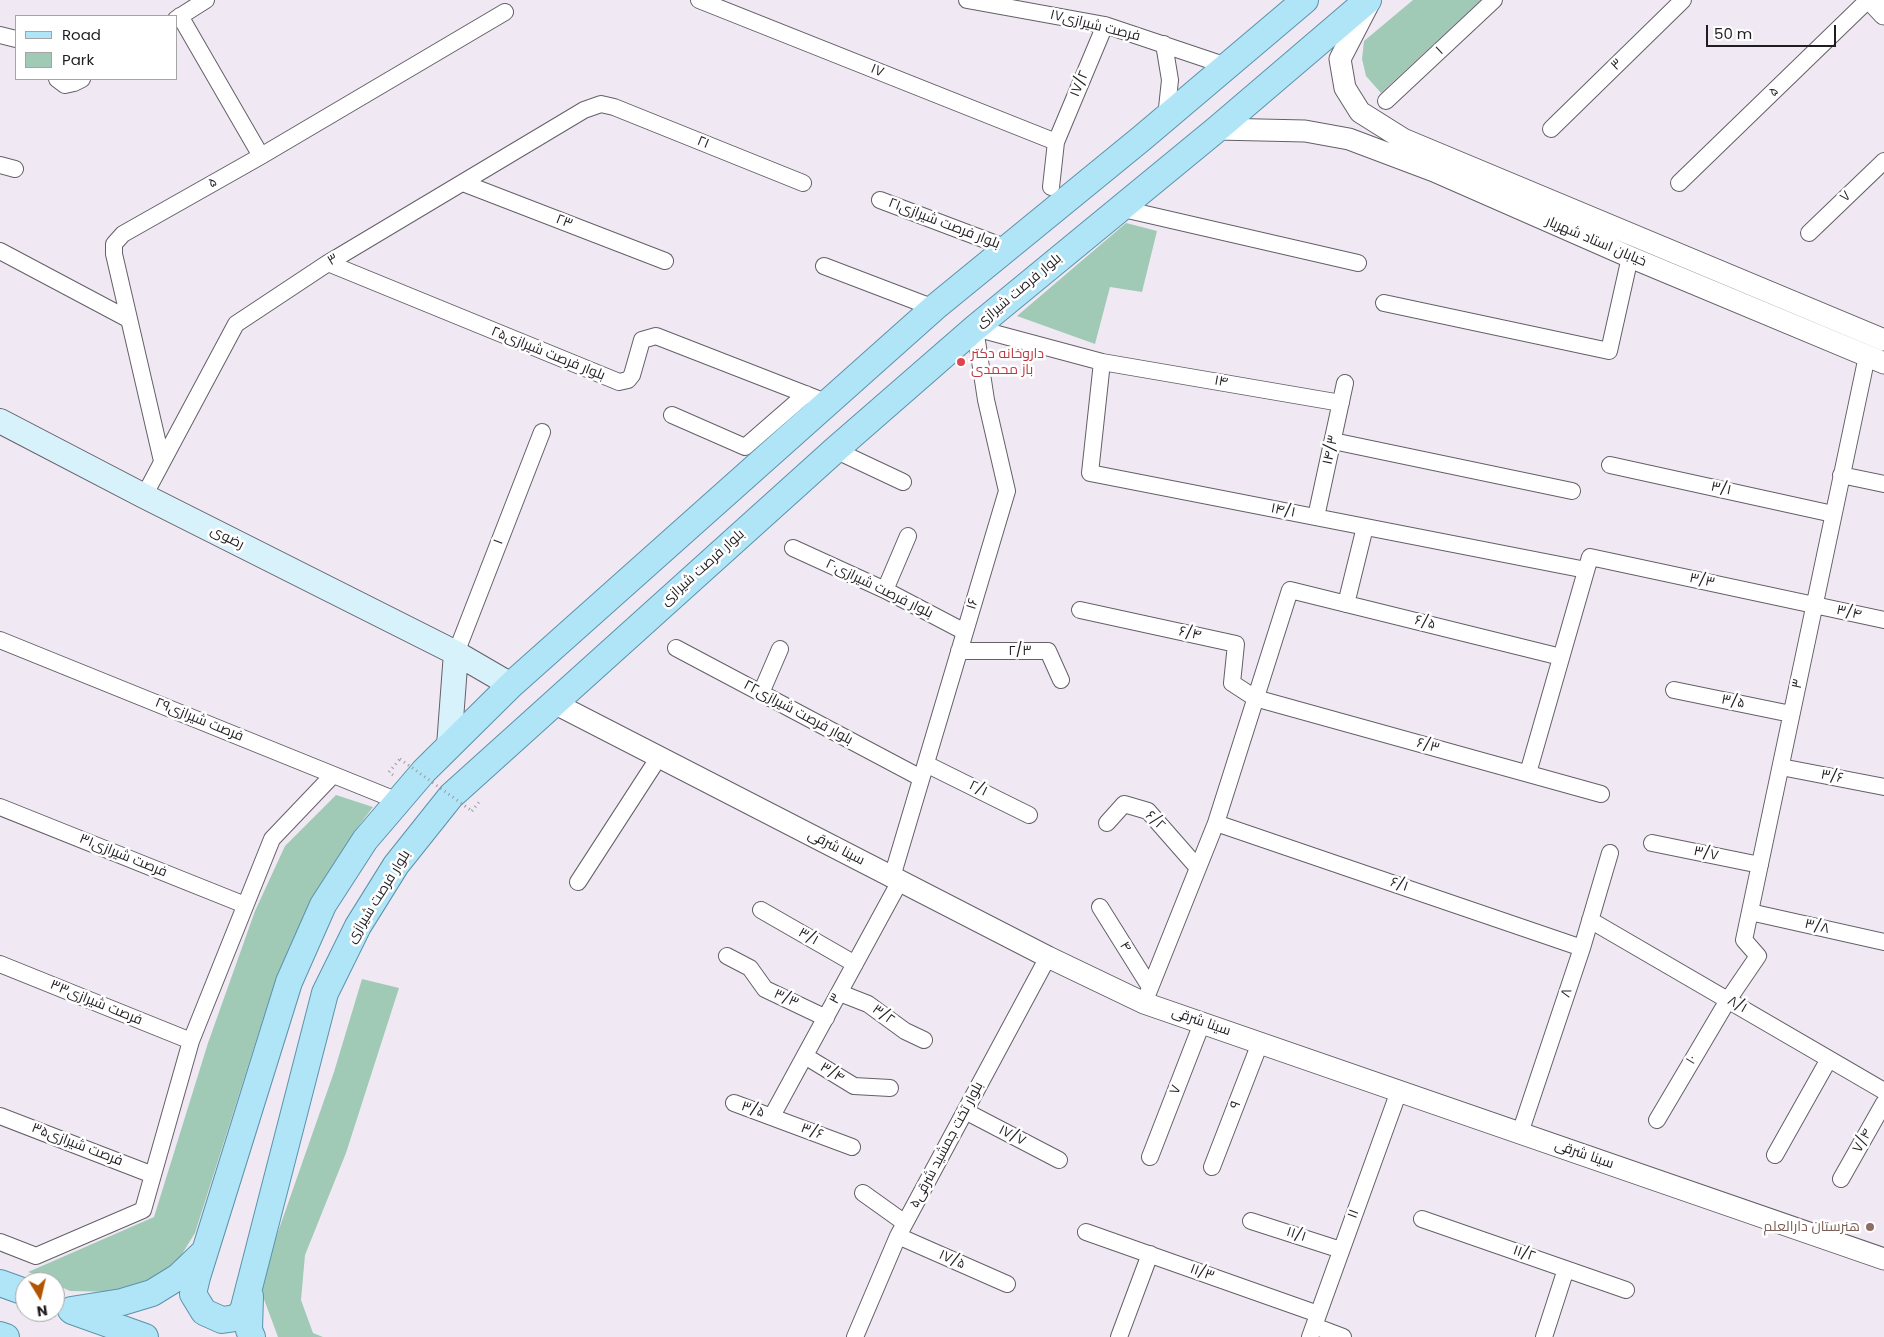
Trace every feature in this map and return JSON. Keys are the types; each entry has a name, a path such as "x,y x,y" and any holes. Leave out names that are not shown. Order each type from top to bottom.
{"main road":[{"path":"251,1283 243,1311 236,1318 222,1320 204,1312 193,1294 289,982 323,905 365,840 449,746 511,685 772,454 817,399 934,308 1166,118 1305,0"},
{"name":"بلوار فرصت شیرازی","path":"251,1283 325,993 358,926 396,865 451,796 835,450 975,328 1217,129 1369,0"},
{"name":"رضوی","path":"0,421 144,496 456,653 511,685"},
{"path":"449,746 456,653"},
{"path":"65,1307 122,1302 152,1293 178,1277 205,1252"},
{"path":"0,1282 15,1288"},
{"path":"251,1283 248,1307 249,1330 252,1337"},
{"path":"65,1308 145,1337"},
{"path":"0,1335 6,1337"}],"street":[{"path":"206,0 178,18 262,156"},
{"name":"۱۷","path":"699,0 1056,142"},
{"name":"۱۷فرصت شیرازی","path":"967,0 1043,6 1227,66"},
{"name":"خیابان استاد شهریار","path":"1369,0 1340,59 1346,88 1360,112 1403,139 1884,340"},
{"name":"۱","path":"1386,101 1494,0"},
{"name":"۳","path":"1550,129 1683,0"},
{"path":"1869,0 1884,14"},
{"name":"۵","path":"1679,183 1869,0"},
{"name":"۵","path":"162,461 128,319 114,254 114,244 123,234 262,156 505,12"},
{"name":"۱۷/۲","path":"1051,187 1056,142 1105,25"},
{"path":"0,35 15,39"},
{"path":"1164,44 1170,80 1166,118"},
{"path":"58,80 65,85 74,84 80,80"},
{"name":"۳","path":"144,496 236,324 328,263 584,110 601,104"},
{"name":"۲۱","path":"601,104 614,107 803,183"},
{"name":"خیابان استاد شهریار","path":"1217,129 1305,130 1349,139 1434,171 1630,257 1876,359"},
{"name":"۷","path":"1809,232 1884,161"},
{"name":"۲۳","path":"463,183 665,261"},
{"name":"بلوار فرصت شیرازی۲۱","path":"880,200 1007,248"},
{"path":"1119,208 1358,263"},
{"path":"0,251 128,319"},
{"path":"1384,303 1609,351 1630,257"},
{"name":"بلوار فرصت شیرازی۲۵","path":"328,263 619,382 628,380 632,375 642,340 656,336 817,399"},
{"path":"824,266 934,308"},
{"name":"۱۴","path":"975,328 1102,362 1341,403"},
{"name":"۱۶","path":"896,879 924,771 1007,491 986,400 975,328"},
{"name":"۳","path":"1728,1000 1758,956 1744,940 1841,475 1876,359"},
{"name":"۱۴/۱","path":"1102,362 1090,473 1365,527 1588,564"},
{"name":"۱۴/۳","path":"1316,517 1345,383"},
{"path":"745,447 817,399"},
{"path":"672,415 745,447 772,454"},
{"name":"۱","path":"456,653 542,432"},
{"path":"1333,441 1572,491"},
{"path":"835,450 903,482"},
{"name":"۳/۱","path":"1610,465 1833,514"},
{"path":"1841,475 1884,484"},
{"path":"1346,604 1365,527"},
{"path":"885,590 908,536"},
{"name":"بلوار فرصت شیرازی۲۰","path":"793,548 885,590 965,632"},
{"path":"1528,773 1588,564"},
{"name":"۳/۳","path":"1588,564 1814,605"},
{"name":"۶/۵","path":"1255,698 1290,590 1561,657"},
{"name":"۳/۴","path":"1814,605 1884,620"},
{"name":"۶/۴","path":"1080,610 1236,644 1232,683 1255,698"},
{"name":"فرصت شیرازی۲۹","path":"0,640 398,801"},
{"name":"بلوار فرصت شیرازی۲۲","path":"676,648 761,693 924,771"},
{"path":"761,693 780,649"},
{"name":"۲/۳","path":"959,651 1048,650 1061,680"},
{"name":"۳/۵","path":"1674,690 1791,714"},
{"path":"1147,995 1216,823 1255,698"},
{"name":"۶/۳","path":"1255,698 1601,794"},
{"name":"سینا شرقی","path":"554,702 1048,957 1147,995 1202,1023 1884,1259"},
{"path":"578,882 659,757"},
{"name":"۳/۶","path":"1780,767 1884,787"},
{"name":"۲/۱","path":"924,771 1029,815"},
{"path":"0,1242 36,1256 143,1210 191,1041 272,839 333,775"},
{"name":"۶/۲","path":"1106,823 1124,804 1148,811 1198,868"},
{"name":"فرصت شیرازی۳۱","path":"0,807 246,905"},
{"name":"۶/۱","path":"1216,823 1582,948"},
{"name":"۳/۷","path":"1652,842 1760,865"},
{"name":"۸","path":"1520,1133 1582,948 1610,853"},
{"name":"۳","path":"772,1116 840,993 896,879"},
{"name":"۴","path":"1100,907 1147,995"},
{"name":"۳/۱","path":"761,910 855,964"},
{"name":"۳/۸","path":"1750,912 1884,942"},
{"name":"۸/۱","path":"1590,920 1884,1091"},
{"name":"۳/۳","path":"727,956 750,968 765,990 826,1018"},
{"name":"بلوار تخت جمشید شرقی۵","path":"855,1337 901,1230 1048,957"},
{"name":"فرصت شیرازی۳۳","path":"0,964 191,1041"},
{"name":"۳/۲","path":"840,993 868,1004 905,1031 924,1040"},
{"name":"۱۰","path":"1657,1120 1728,1000"},
{"name":"۷","path":"1150,1156 1202,1023"},
{"name":"۹","path":"1212,1166 1260,1043"},
{"name":"۳/۴","path":"805,1056 854,1086 890,1088"},
{"path":"1775,1155 1829,1059"},
{"name":"۱۱","path":"1314,1326 1399,1091"},
{"name":"۳/۵","path":"734,1103 772,1116"},
{"name":"۷/۴","path":"1841,1179 1884,1103"},
{"name":"۱۷/۷","path":"965,1111 1060,1160"},
{"name":"فرصت شیرازی۳۵","path":"0,1116 153,1175"},
{"name":"۳/۶","path":"772,1116 852,1147"},
{"name":"۱۷/۵","path":"863,1194 901,1230 1007,1284"},
{"name":"۱۱/۲","path":"1422,1219 1626,1290"},
{"name":"۱۱/۱","path":"1251,1221 1341,1250"},
{"name":"۱۱/۳","path":"1086,1232 1150,1254 1343,1337"},
{"path":"1119,1337 1150,1254"},
{"path":"1544,1337 1566,1269"}],"path":[{"path":"400,758 472,811"}],"green space":[{"path":"1413,0 1481,0 1381,93 1366,76 1362,59 1364,41"},
{"path":"1126,223 1157,231 1142,292 1110,287 1095,344 1017,316"},
{"path":"336,795 373,807 354,832 276,978 195,1233 179,1259 162,1276 118,1292 70,1291 65,1289 65,1272 28,1272 154,1217 208,1043 255,911 285,846"},
{"path":"362,979 399,988 346,1153 305,1255 301,1300 313,1333 323,1337 278,1337 262,1294 265,1269 334,1072"}],"place":[{"name":"داروخانه دکتر باز محمدی","path":"961,362"},
{"name":"هنرستان دارالعلم","path":"1870,1227"}]}
